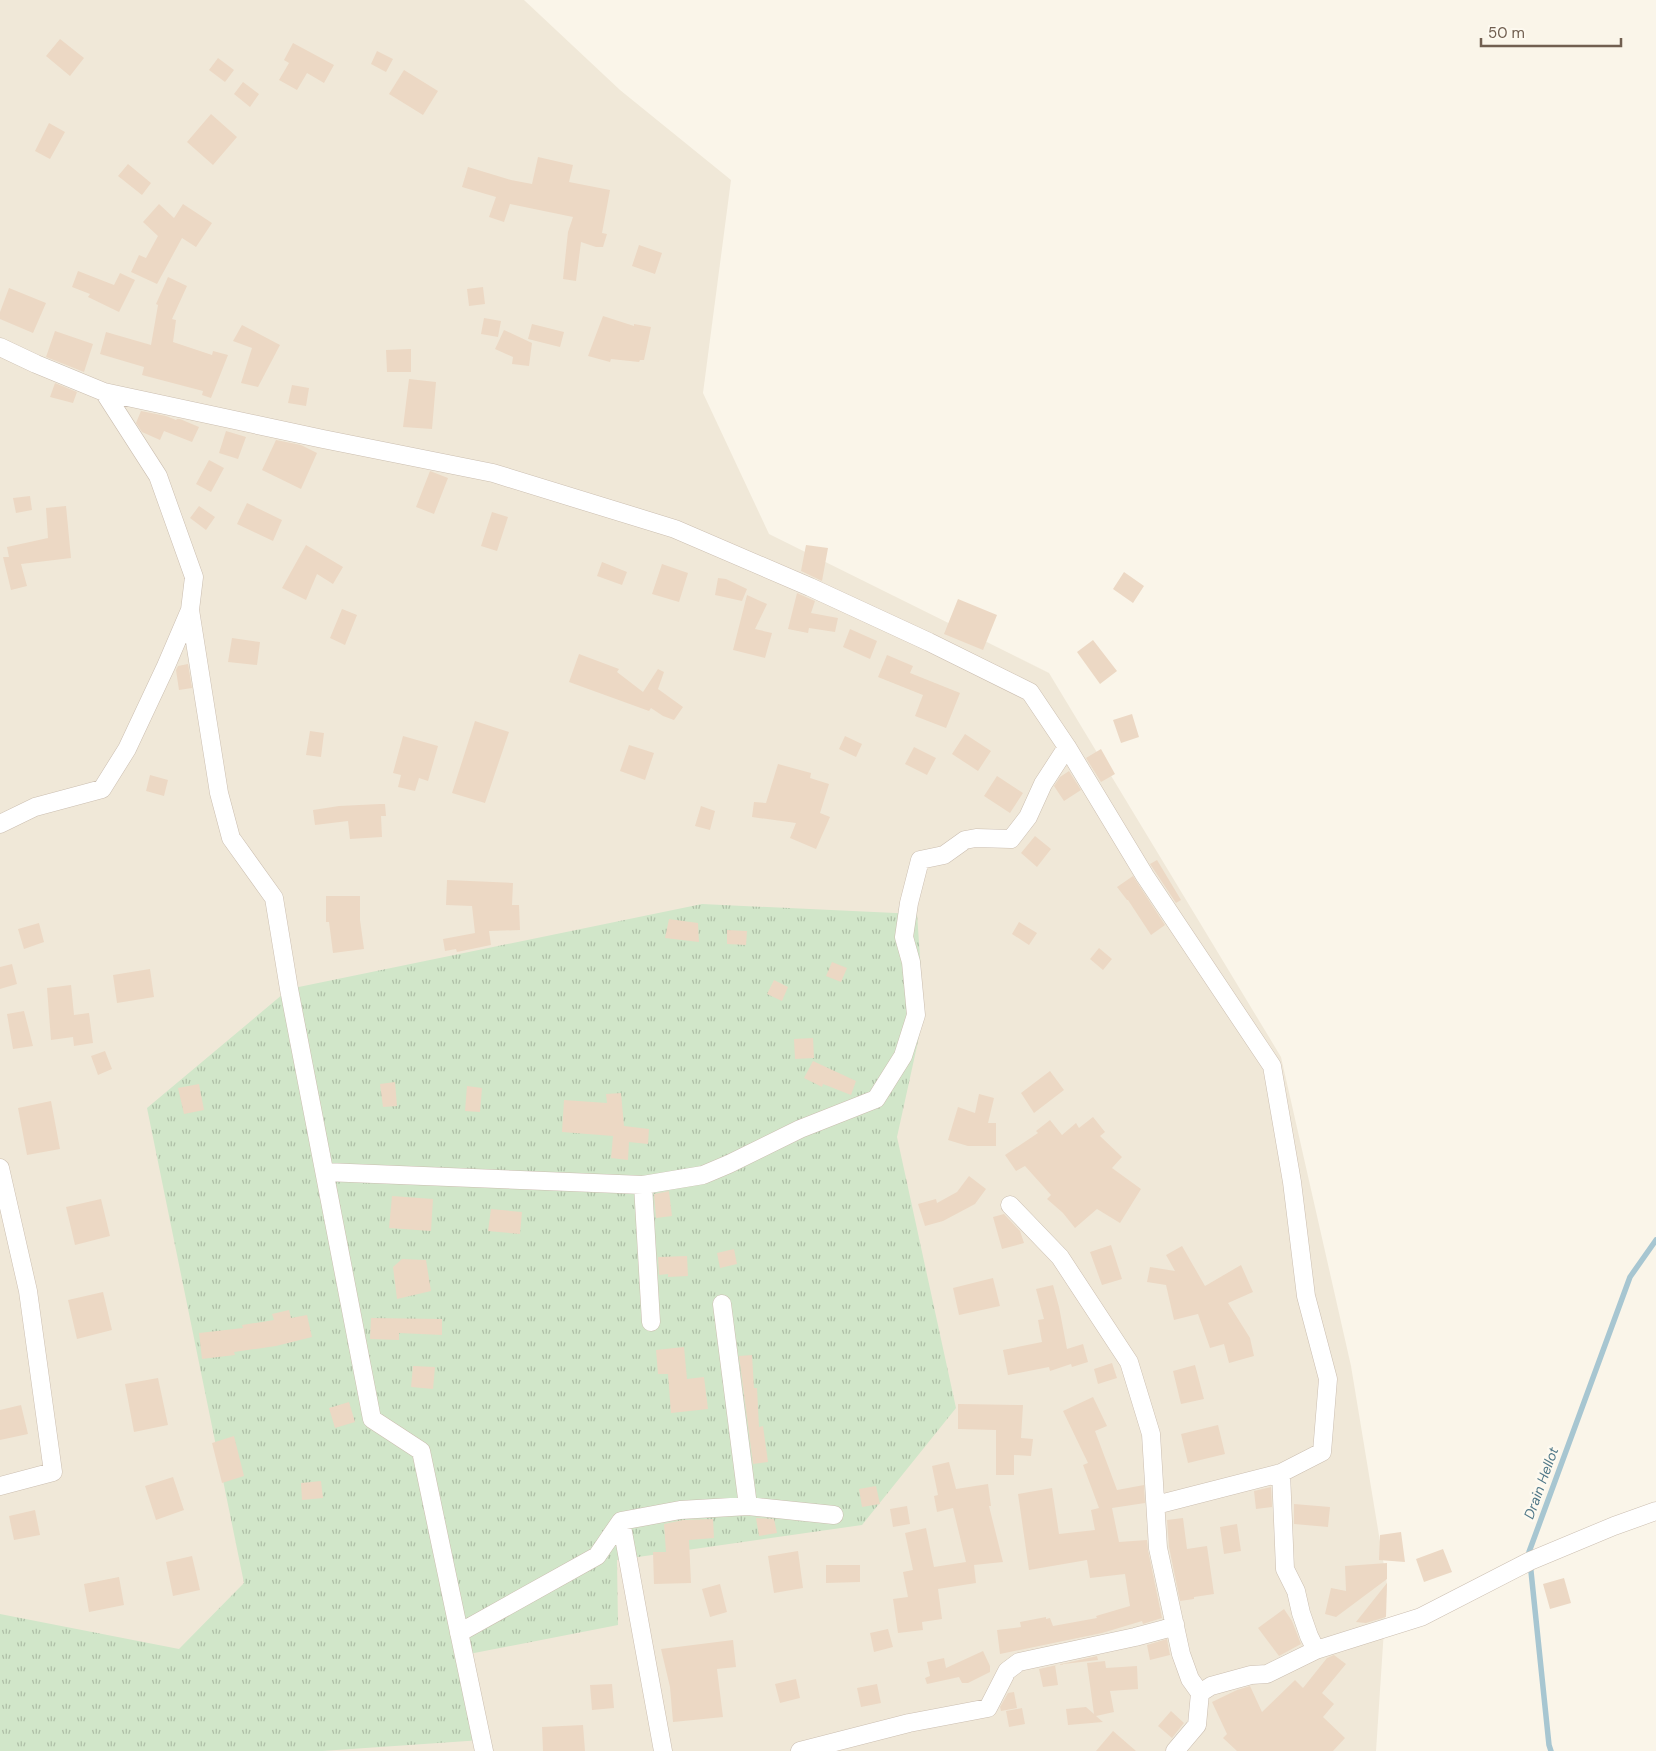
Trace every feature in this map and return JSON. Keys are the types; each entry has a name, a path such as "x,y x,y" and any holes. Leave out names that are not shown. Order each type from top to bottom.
{"street":[{"path":"0,347 104,392 492,473 675,529 929,642 1030,692 1067,747 1146,876 1272,1066 1292,1182 1306,1296 1328,1379 1322,1452 1282,1473 1156,1505"},
{"path":"104,392 158,476 194,577 190,610 219,793 231,838 274,898 289,989 325,1172 335,1237 354,1322 372,1419 421,1451 484,1751"},
{"path":"0,824 35,807 102,788 127,749 190,610"},
{"path":"325,1172 643,1185 703,1175 800,1129 876,1099 903,1056 916,1016 911,962 904,937 908,903 920,860 944,855 965,840 976,838 1011,839 1028,817 1043,784 1067,747"},
{"path":"0,1168 28,1291 53,1472 0,1486"},
{"path":"643,1185 651,1322"},
{"path":"1010,1205 1060,1257 1129,1362 1151,1434 1158,1548 1184,1662 1190,1679 1200,1693 1197,1725 1175,1751"},
{"path":"722,1304 748,1506"},
{"path":"1282,1473 1285,1569 1296,1591 1301,1612 1316,1650"},
{"path":"459,1633 597,1556 621,1521 680,1510 748,1506 834,1515"},
{"path":"1200,1693 1211,1686 1250,1675 1267,1674 1316,1650 1421,1617 1530,1561 1614,1526 1656,1511"},
{"path":"621,1521 663,1751"},
{"path":"800,1751 909,1723 988,1708 1007,1671 1019,1662 1135,1637 1165,1629 1175,1624"}],"shaded area":[{"path":"0,0 524,0 620,90 731,180 703,393 769,534 1049,673 1281,1057 1351,1366 1387,1584 1376,1751 0,1751"}],"green space":[{"path":"702,904 917,914 924,1014 897,1137 956,1408 862,1525 617,1560 618,1625 464,1655 482,1740 322,1751 0,1751 0,1614 179,1649 244,1583 147,1108 289,989"}],"building":[{"path":"60,39 84,58 70,76 46,56"},
{"path":"293,43 334,65 324,83 307,73 297,90 279,80 289,63 284,60"},
{"path":"377,51 393,59 386,72 371,64"},
{"path":"218,58 234,70 225,82 209,70"},
{"path":"404,70 438,91 423,115 389,94"},
{"path":"243,82 259,94 250,107 234,94"},
{"path":"211,114 237,137 213,165 187,142"},
{"path":"49,123 65,132 50,159 35,151"},
{"path":"538,157 573,165 569,182 610,190 602,233 607,234 603,247 596,247 581,242 576,281 563,279 568,232 573,217 510,204 504,222 489,217 496,197 462,187 468,167 511,180 532,184"},
{"path":"128,164 151,183 142,195 118,176"},
{"path":"159,204 174,218 183,204 212,223 196,247 182,238 157,284 131,272 139,255 146,258 158,236 143,222"},
{"path":"639,245 662,253 655,274 632,266"},
{"path":"78,271 114,285 120,273 135,280 119,312 88,297 90,294 72,287"},
{"path":"168,277 187,286 172,319 176,320 173,342 212,355 213,351 228,355 211,398 202,395 203,391 142,375 144,367 100,354 106,332 151,345 158,305 156,304"},
{"path":"483,287 485,304 469,306 467,289"},
{"path":"9,288 46,303 33,333 0,319 0,312"},
{"path":"603,316 634,326 634,324 651,327 644,360 639,362 611,359 610,362 588,356"},
{"path":"484,318 501,321 498,337 481,334"},
{"path":"532,324 564,332 560,347 528,339"},
{"path":"242,325 280,345 258,387 241,383 252,348 233,341"},
{"path":"504,330 532,343 529,366 512,364 513,357 495,349"},
{"path":"55,331 93,344 84,372 46,357"},
{"path":"411,349 411,372 387,372 386,350"},
{"path":"409,379 436,382 432,429 403,427"},
{"path":"55,383 77,392 73,403 50,397"},
{"path":"292,385 309,388 306,406 288,403"},
{"path":"141,411 176,420 180,419 199,427 192,442 164,431 160,440 142,432 136,423"},
{"path":"226,431 246,437 238,459 219,453"},
{"path":"276,440 301,445 317,453 301,489 262,470"},
{"path":"209,460 224,468 211,492 196,484"},
{"path":"430,471 448,478 434,514 416,507"},
{"path":"30,496 32,510 16,513 13,498"},
{"path":"247,503 282,520 273,541 237,524"},
{"path":"66,506 71,558 21,564 27,586 11,590 3,557 9,557 7,547 48,538 46,508"},
{"path":"199,506 215,517 206,530 190,518"},
{"path":"492,512 508,517 497,551 481,546"},
{"path":"306,545 343,567 333,584 317,574 306,600 282,588"},
{"path":"806,545 828,548 822,581 801,571"},
{"path":"602,562 627,572 622,585 597,576"},
{"path":"662,564 688,573 679,602 652,594"},
{"path":"1124,572 1144,586 1133,603 1113,589"},
{"path":"718,578 726,579 747,589 742,601 715,595"},
{"path":"797,593 815,601 811,613 838,618 835,632 809,628 808,633 788,629"},
{"path":"747,595 767,604 755,629 772,633 765,658 733,650"},
{"path":"958,599 997,615 983,650 944,634"},
{"path":"342,609 357,615 345,645 330,638"},
{"path":"850,629 877,641 870,659 843,647"},
{"path":"232,638 260,642 257,665 228,662"},
{"path":"1093,640 1117,671 1100,684 1077,652"},
{"path":"579,654 619,669 617,672 643,692 658,669 664,672 658,689 683,707 674,720 663,716 651,708 649,711 569,682"},
{"path":"887,655 913,666 910,673 960,693 946,728 915,716 923,695 878,677"},
{"path":"188,664 192,688 179,690 176,670 178,666"},
{"path":"1132,714 1139,737 1121,743 1113,720"},
{"path":"475,721 509,732 485,803 452,793"},
{"path":"310,731 324,733 321,757 306,755"},
{"path":"965,734 991,751 978,771 952,754"},
{"path":"403,736 438,746 428,781 419,778 415,791 398,787 401,775 393,773"},
{"path":"845,736 862,744 856,757 839,749"},
{"path":"629,745 654,753 645,780 620,771"},
{"path":"914,747 936,758 927,775 905,764"},
{"path":"1101,749 1115,774 1101,782 1086,758"},
{"path":"778,764 811,773 810,778 829,784 820,813 830,817 816,849 790,838 796,823 752,817 754,802 766,803"},
{"path":"1069,771 1081,790 1064,801 1054,786 1060,777"},
{"path":"150,775 168,780 164,796 146,791"},
{"path":"997,776 1023,793 1010,813 984,796"},
{"path":"385,804 386,816 381,816 382,837 350,839 348,821 315,825 313,810 339,806"},
{"path":"701,806 715,811 710,830 695,826"},
{"path":"1035,836 1051,849 1037,867 1021,853"},
{"path":"1157,860 1181,900 1176,903 1150,864"},
{"path":"1133,876 1165,925 1151,935 1117,887"},
{"path":"447,880 513,883 512,905 519,905 520,930 489,931 491,945 457,952 456,949 445,951 443,939 475,933 472,906 446,905"},
{"path":"326,896 360,896 360,920 364,949 333,953 329,922 326,922"},
{"path":"669,919 698,923 699,942 665,938"},
{"path":"1019,922 1037,933 1029,945 1012,934"},
{"path":"39,923 44,942 24,949 18,929"},
{"path":"727,930 747,931 746,945 727,944"},
{"path":"1099,948 1112,959 1103,970 1090,959"},
{"path":"832,962 847,968 841,982 826,976"},
{"path":"12,964 17,984 0,989 0,967"},
{"path":"150,969 154,997 117,1003 113,975"},
{"path":"774,980 788,987 782,1001 767,994"},
{"path":"71,985 74,1015 89,1013 93,1043 74,1046 73,1037 51,1040 47,988"},
{"path":"24,1011 33,1046 13,1049 7,1014"},
{"path":"813,1038 814,1058 795,1059 794,1039"},
{"path":"105,1051 112,1069 98,1075 91,1056"},
{"path":"813,1061 856,1081 851,1095 823,1084 822,1087 804,1078"},
{"path":"1050,1071 1064,1090 1034,1113 1021,1093"},
{"path":"395,1082 397,1106 383,1107 380,1084"},
{"path":"199,1084 204,1110 184,1114 178,1088"},
{"path":"467,1086 482,1088 480,1112 465,1111"},
{"path":"621,1093 624,1126 649,1129 648,1144 629,1142 628,1160 611,1158 613,1136 562,1132 564,1100 607,1103 606,1094"},
{"path":"979,1094 994,1098 988,1123 996,1123 996,1146 968,1146 948,1140 958,1107 975,1113"},
{"path":"51,1101 60,1149 27,1155 18,1108"},
{"path":"1093,1117 1105,1132 1100,1136 1122,1157 1112,1168 1141,1189 1120,1223 1097,1209 1075,1228 1063,1213 1047,1199 1051,1195 1025,1166 1016,1171 1005,1155 1038,1133 1036,1131 1050,1120 1062,1135 1076,1123 1079,1128"},
{"path":"969,1176 986,1189 975,1204 943,1221 925,1226 918,1204 936,1199 937,1203 957,1192"},
{"path":"669,1191 672,1216 656,1218 654,1194"},
{"path":"392,1196 433,1199 431,1231 389,1228"},
{"path":"101,1199 110,1236 75,1245 66,1207"},
{"path":"491,1209 522,1212 520,1234 488,1231"},
{"path":"1004,1214 1020,1231 1024,1243 1002,1249 993,1217"},
{"path":"1111,1245 1122,1279 1102,1285 1090,1252"},
{"path":"1182,1246 1205,1286 1241,1265 1253,1292 1228,1303 1250,1338 1254,1356 1229,1363 1224,1344 1210,1348 1198,1314 1174,1320 1166,1285 1147,1282 1150,1267 1175,1271 1166,1255"},
{"path":"734,1249 737,1264 720,1268 717,1253"},
{"path":"687,1256 688,1276 668,1277 668,1274 659,1275 658,1257"},
{"path":"402,1259 426,1260 431,1291 397,1299 393,1267"},
{"path":"993,1278 1000,1306 959,1315 953,1288"},
{"path":"1053,1285 1067,1349 1083,1344 1088,1362 1072,1367 1071,1364 1050,1371 1049,1367 1008,1375 1003,1350 1042,1342 1038,1320 1044,1319 1036,1289"},
{"path":"103,1292 112,1330 77,1339 68,1300"},
{"path":"289,1310 291,1318 307,1315 312,1337 276,1346 234,1352 235,1355 202,1359 199,1333 243,1328 242,1325 274,1320 272,1314"},
{"path":"371,1318 442,1319 442,1335 399,1333 399,1340 370,1339"},
{"path":"684,1347 687,1379 704,1377 708,1409 671,1413 668,1374 658,1374 656,1350"},
{"path":"752,1355 754,1388 757,1388 759,1427 763,1426 768,1462 753,1464 739,1356"},
{"path":"1112,1363 1117,1378 1098,1384 1094,1369"},
{"path":"1195,1365 1204,1399 1181,1404 1173,1371"},
{"path":"413,1366 435,1367 433,1389 411,1387"},
{"path":"158,1378 168,1425 134,1432 125,1384"},
{"path":"1093,1397 1107,1426 1095,1431 1117,1490 1144,1485 1145,1503 1112,1508 1119,1542 1147,1540 1162,1618 1143,1624 1142,1621 1102,1633 1000,1654 997,1630 1021,1627 1020,1622 1046,1617 1046,1619 1050,1618 1053,1626 1097,1618 1096,1616 1130,1606 1125,1574 1090,1578 1087,1560 1029,1570 1018,1494 1052,1488 1059,1534 1095,1530 1091,1510 1099,1508 1083,1465 1088,1463 1063,1411"},
{"path":"349,1402 355,1422 335,1428 329,1408"},
{"path":"958,1404 1023,1405 1021,1438 1033,1439 1031,1456 1014,1455 1014,1475 996,1475 996,1430 958,1429"},
{"path":"21,1405 28,1434 0,1440 0,1410"},
{"path":"1218,1425 1225,1454 1188,1463 1181,1434"},
{"path":"234,1436 244,1476 222,1483 212,1443"},
{"path":"949,1462 956,1489 988,1484 991,1506 989,1506 1003,1562 974,1565 976,1583 938,1589 942,1619 922,1622 923,1630 898,1633 893,1599 908,1597 903,1572 913,1570 905,1533 926,1528 934,1567 966,1562 953,1508 937,1512 934,1496 938,1495 932,1466"},
{"path":"173,1477 184,1510 156,1520 145,1486"},
{"path":"321,1481 323,1498 302,1500 301,1483"},
{"path":"876,1486 880,1504 862,1507 859,1489"},
{"path":"1271,1487 1272,1507 1256,1509 1254,1491"},
{"path":"1294,1504 1330,1507 1328,1527 1294,1524"},
{"path":"907,1506 910,1524 893,1527 890,1509"},
{"path":"35,1510 40,1535 14,1540 9,1516"},
{"path":"756,1518 774,1519 777,1533 759,1536"},
{"path":"1183,1518 1187,1549 1207,1546 1214,1594 1180,1601 1169,1547 1167,1520"},
{"path":"713,1519 714,1538 689,1540 691,1583 654,1584 653,1552 666,1552 664,1524 683,1520"},
{"path":"1237,1524 1241,1551 1224,1554 1220,1527"},
{"path":"1401,1532 1405,1562 1379,1560 1380,1535"},
{"path":"1443,1549 1452,1572 1424,1582 1416,1559"},
{"path":"798,1551 803,1588 774,1593 768,1556"},
{"path":"192,1556 200,1590 173,1596 166,1562"},
{"path":"1387,1563 1387,1579 1336,1617 1325,1614 1331,1588 1346,1591 1345,1566"},
{"path":"826,1565 860,1565 860,1582 826,1583"},
{"path":"119,1577 124,1605 89,1612 84,1584"},
{"path":"1564,1578 1571,1603 1550,1609 1543,1584"},
{"path":"1387,1583 1386,1617 1366,1623 1356,1622"},
{"path":"720,1584 727,1612 710,1617 702,1589"},
{"path":"1284,1609 1292,1621 1301,1644 1279,1656 1258,1628"},
{"path":"888,1629 893,1647 874,1652 870,1633"},
{"path":"1167,1639 1170,1655 1150,1660 1147,1645"},
{"path":"733,1640 736,1667 717,1669 723,1717 673,1722 670,1687 661,1649"},
{"path":"983,1651 990,1666 990,1672 968,1683 962,1683 959,1677 927,1684 925,1678 930,1676 927,1662 944,1658 946,1668"},
{"path":"1334,1655 1346,1664 1322,1693 1334,1704 1323,1717 1345,1738 1333,1751 1237,1751 1223,1738 1227,1734 1212,1702 1250,1686 1262,1712 1295,1680 1303,1688 1327,1658"},
{"path":"1097,1656 1098,1660 1059,1665"},
{"path":"1105,1661 1106,1668 1137,1666 1138,1689 1110,1691 1114,1712 1096,1716 1103,1722 1068,1725 1066,1709 1086,1707 1094,1714 1087,1663"},
{"path":"1055,1665 1058,1685 1043,1687 1039,1669"},
{"path":"796,1679 800,1698 780,1703 775,1684"},
{"path":"612,1684 614,1708 592,1710 590,1685"},
{"path":"877,1684 881,1703 861,1707 857,1688"},
{"path":"1014,1692 1017,1708 1001,1711 1000,1707 1008,1693"},
{"path":"1022,1708 1025,1724 1009,1727 1006,1711"},
{"path":"1171,1711 1184,1723 1172,1738 1158,1726"},
{"path":"583,1725 585,1751 543,1751 542,1727"},
{"path":"1113,1731 1136,1751 1096,1751"}],"waterway":[{"name":"Drain Hellot","path":"1551,1751 1529,1552 1630,1277 1656,1240"}]}
